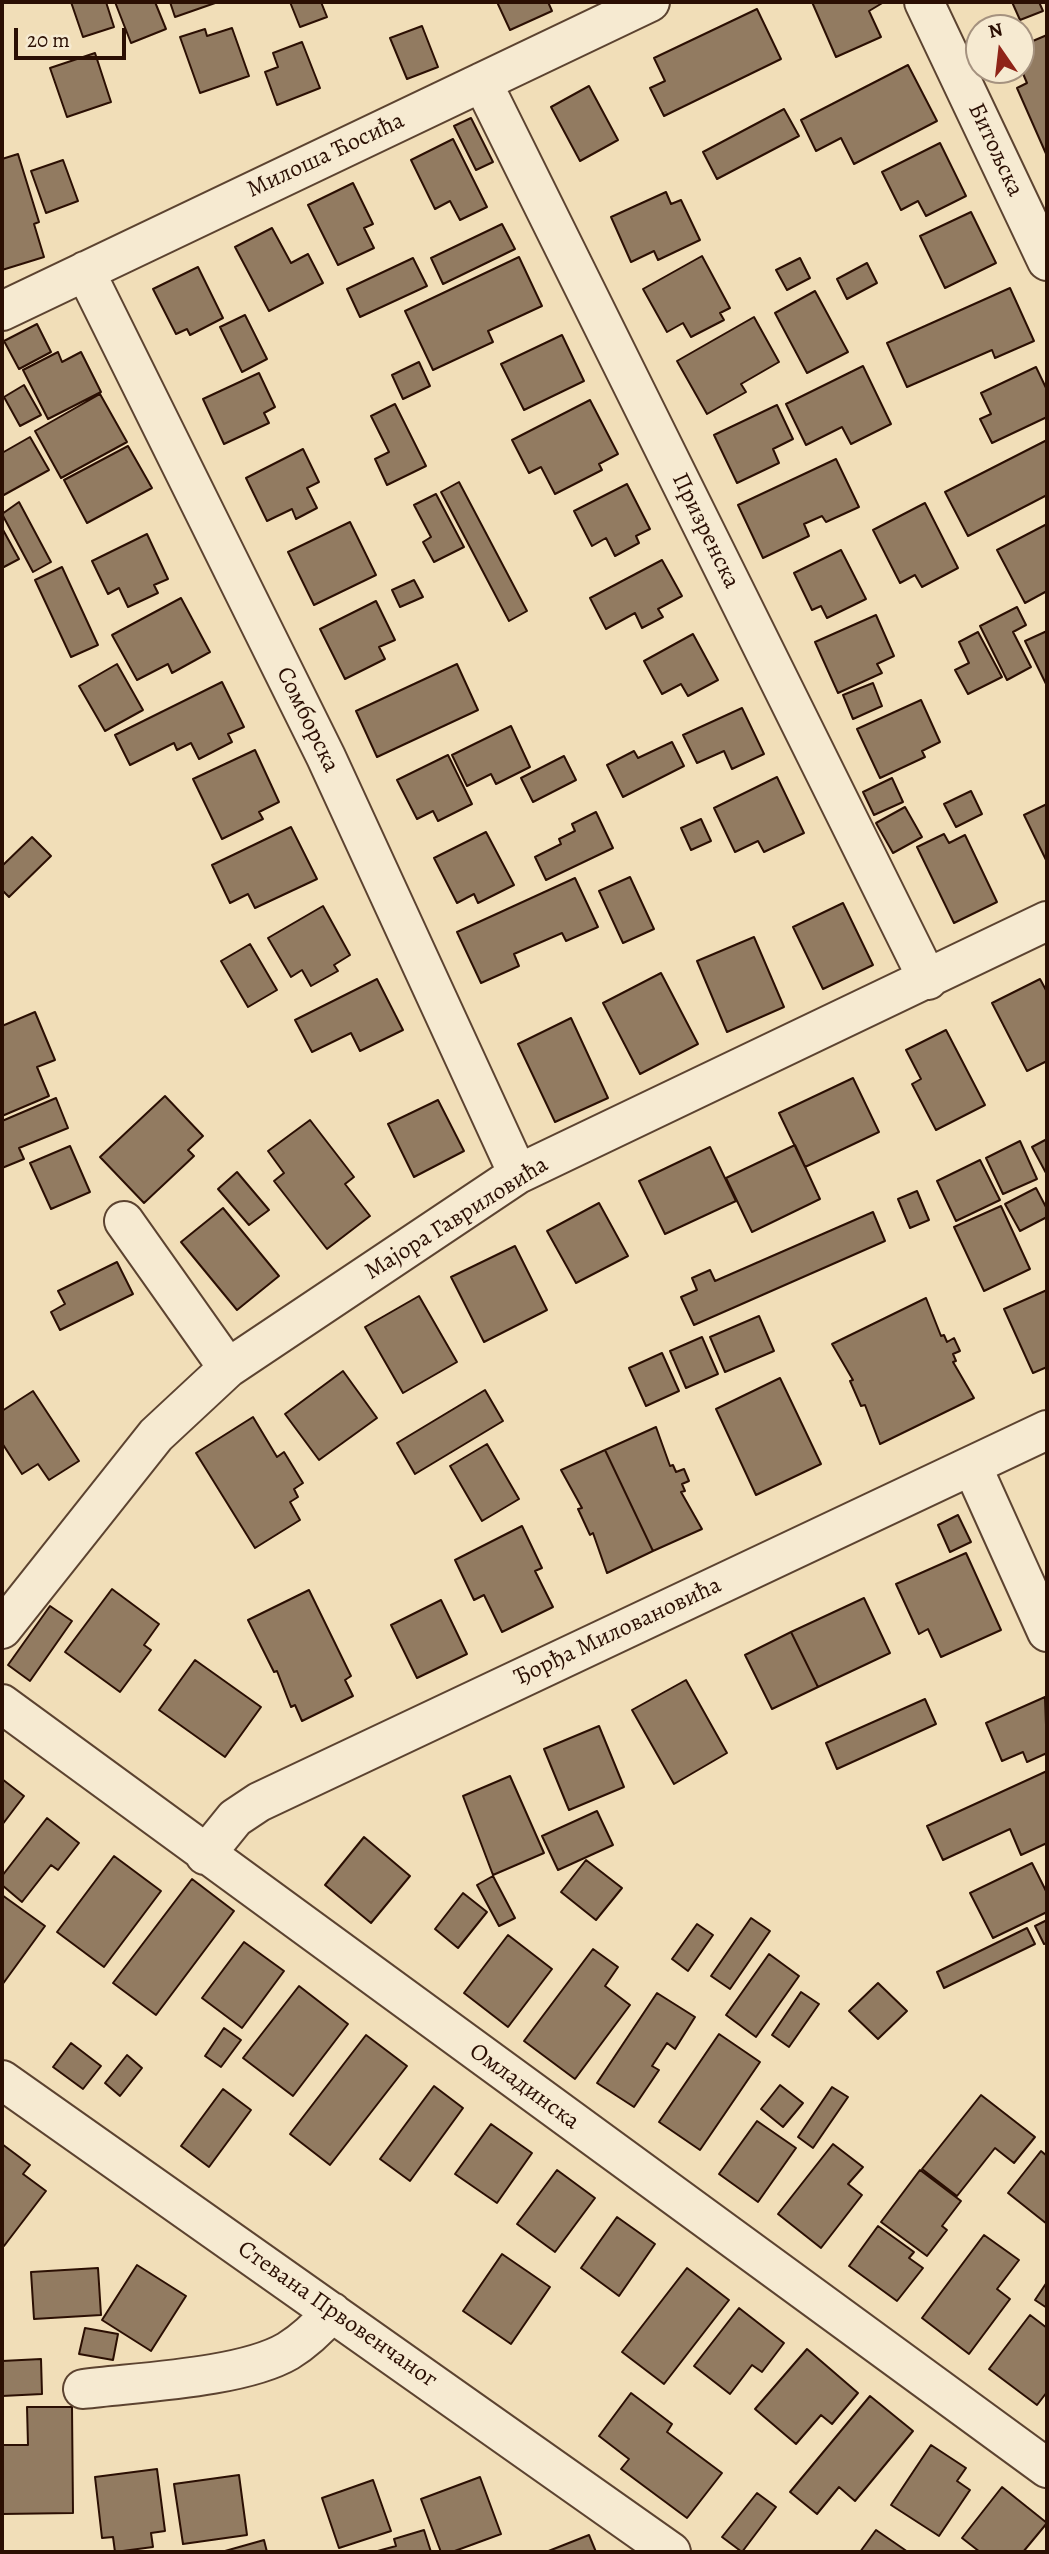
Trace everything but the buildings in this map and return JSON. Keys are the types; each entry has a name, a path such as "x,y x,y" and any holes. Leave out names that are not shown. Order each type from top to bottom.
{"street":[{"name":"Милоша Ћосића","path":"2,311 650,2"},
{"name":"Битољска","path":"925,2 1047,261"},
{"name":"Призренска","path":"482,82 928,980"},
{"name":"Сомборска","path":"85,271 326,757 518,1174"},
{"name":"Мајора Гавриловића","path":"2,1629 156,1435 228,1368 518,1174 1047,921"},
{"path":"124,1221 228,1368"},
{"name":"Ђорђа Миловановића","path":"205,1855 235,1818 259,1802 1047,1430"},
{"path":"972,1466 1047,1632"},
{"name":"Омладинска","path":"2,1704 1047,2468"},
{"name":"Стевана Првовенчаног","path":"2,2080 671,2552"},
{"path":"83,2389 225,2371 267,2361 304,2340 332,2312"}]}
